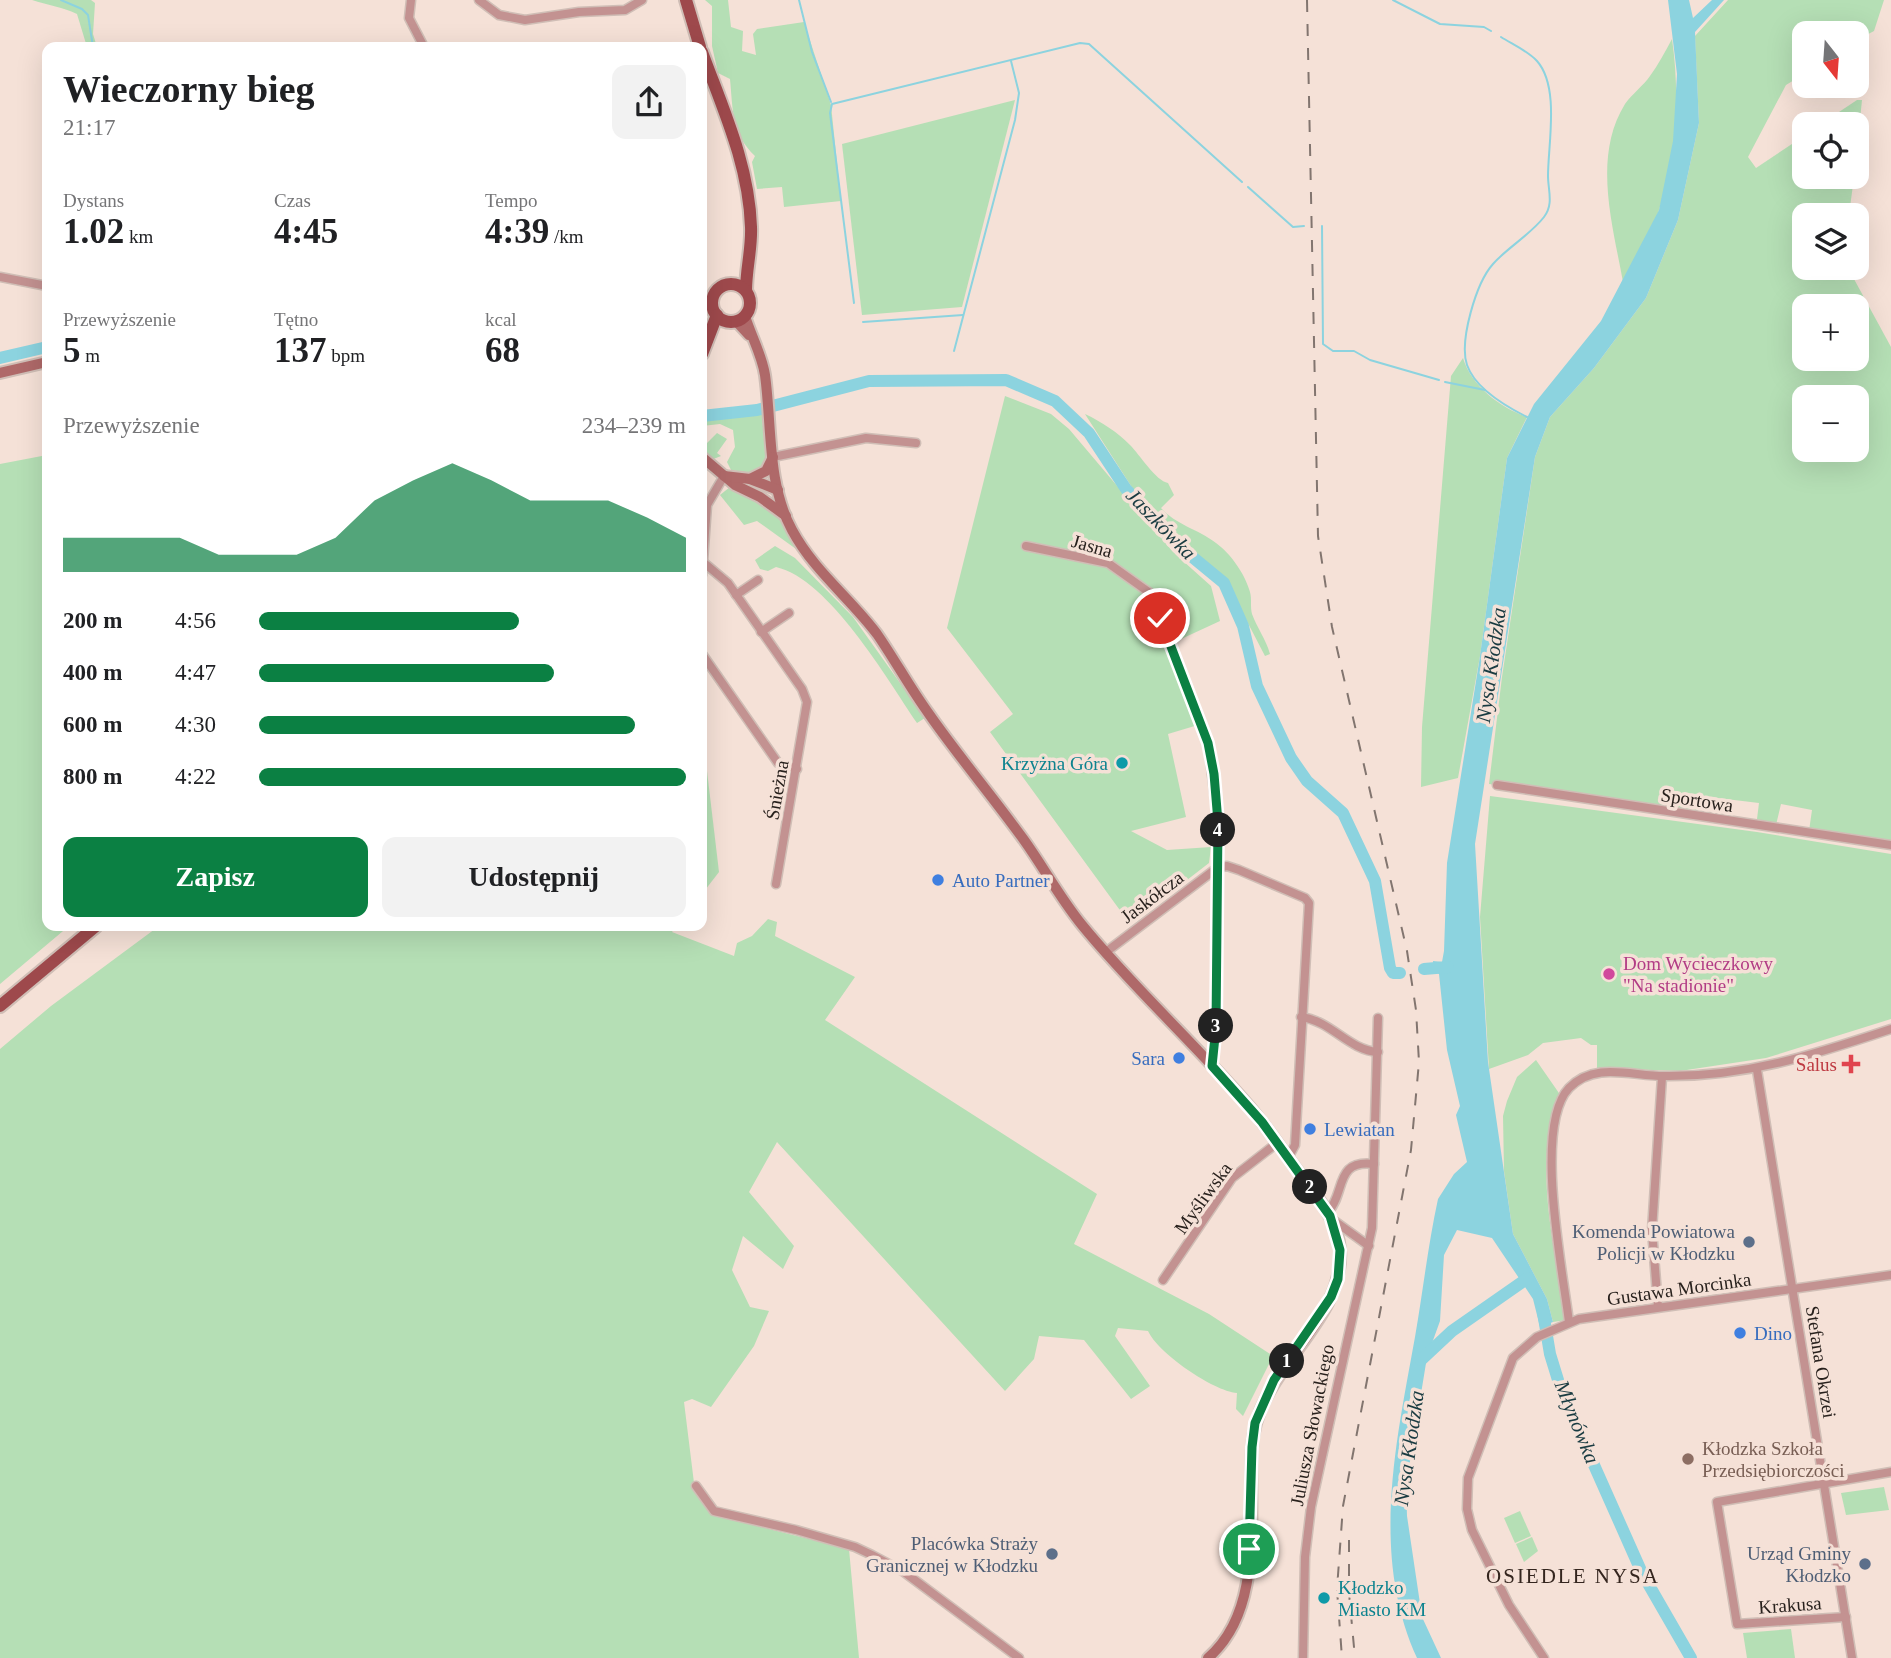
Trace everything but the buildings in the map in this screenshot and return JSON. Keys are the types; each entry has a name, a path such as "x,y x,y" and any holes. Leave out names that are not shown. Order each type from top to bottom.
{"main road":[{"path":"686,0 699,42"},
{"path":"707,67 744,172 751,230 747,267 740,288"},
{"path":"707,347 731,319 750,302 740,288 723,286 714,294 712,304 731,319 753,340 764,366 778,491 786,516 814,564 878,636 926,710 1007,817 1070,910 1250,1107 1330,1216 1340,1250 1338,1279 1324,1309 1274,1380 1260,1409 1252,1447 1251,1527 1244,1589 1234,1624 1227,1637 1208,1658"},
{"path":"0,373 42,363"},
{"path":"750,479 766,471 773,457"},
{"path":"707,461 724,476 786,516"},
{"path":"724,476 750,479 778,491"},
{"path":"760,497 778,491"},
{"path":"0,1006 90,931"}],"street":[{"path":"411,0 408,18 421,42"},
{"path":"479,0 499,15 525,20 579,12 625,10 642,0"},
{"path":"624,0 625,10"},
{"path":"0,277 42,285"},
{"path":"773,457 866,438 916,443"},
{"path":"707,505 724,476"},
{"name":"Jasna","path":"1026,546 1108,563 1150,593 1208,743 1218,822 1216,1027 1212,1066"},
{"path":"707,565 720,573 761,632 789,613"},
{"path":"736,595 758,580"},
{"name":"Śnieżna","path":"761,632 802,689 807,702 776,884"},
{"path":"707,661 778,763 797,769"},
{"name":"Sportowa","path":"1497,785 1891,845"},
{"path":"1217,868 1227,866 1239,870 1309,903 1295,1145 1288,1158"},
{"name":"Jaskółcza","path":"1106,952 1217,868"},
{"path":"1301,1017 1323,1023 1360,1049 1378,1052"},
{"name":"Juliusza Słowackiego","path":"1303,1658 1305,1557 1311,1507 1372,1228 1378,1018"},
{"path":"1569,1322 1553,1202 1555,1116 1568,1089 1589,1074 1611,1072 1662,1077 1757,1070 1891,1029"},
{"name":"Stefana Okrzei","path":"1757,1070 1852,1658"},
{"path":"1658,1307 1652,1230 1662,1077"},
{"name":"Myśliwska","path":"1163,1280 1232,1178 1278,1143"},
{"path":"1368,1246 1330,1216 1346,1173 1358,1164 1374,1164"},
{"name":"Gustawa Morcinka","path":"1544,1658 1513,1612 1481,1551 1469,1521 1467,1496 1468,1478 1507,1369 1523,1347 1542,1334 1569,1322 1891,1275"},
{"path":"1824,1483 1891,1472"},
{"name":"Krakusa","path":"1824,1483 1717,1502 1737,1624 1846,1617"},
{"path":"696,1486 714,1511 796,1530 872,1555 904,1573 1020,1658"}],"green space":[{"path":"32,0 91,0 95,3 93,34 95,42 85,42 77,14"},
{"path":"705,0 728,0 731,27 743,31 742,51 756,55 753,34 757,29 804,22 831,105 841,201 784,207 782,187 757,189 752,162 755,156 737,129 730,79 718,73 712,46 712,6"},
{"path":"1728,0 1884,0 1874,31 1869,34 1869,21 1792,21 1792,81 1786,85 1748,157 1756,168 1792,144 1792,189 1852,189 1851,203 1792,203 1792,280 1855,280 1862,294 1792,294 1792,371 1869,371 1869,307 1891,347 1891,842 1809,831 1812,810 1781,804 1776,825 1757,819 1759,803 1701,796 1698,811 1489,784 1535,457 1550,417 1594,368 1646,298 1678,220 1699,123 1695,36"},
{"path":"1672,39 1676,103 1670,169 1656,219 1623,282 1608,192 1609,146 1625,104 1650,76"},
{"path":"1015,100 962,307 862,315 842,144"},
{"path":"1857,100 1862,100 1861,112 1839,112"},
{"path":"1463,358 1473,378 1488,395 1527,417 1507,458 1480,656 1458,778 1421,787 1422,727 1451,376"},
{"path":"1005,396 1051,414 1069,429 1173,552 1211,586 1220,621 1166,646 1198,725 1168,734 1186,817 1131,831 1167,850 1211,847 1209,863 1130,924 990,732 1013,714 947,628"},
{"path":"762,414 766,465 755,474 731,470 727,462 735,447 733,430 720,424 707,425 707,420"},
{"path":"1085,414 1120,436 1153,473 1168,483 1174,495 1161,508 1167,514 1216,543 1232,559 1248,585 1252,614 1270,654 1265,656 1224,577 1165,527 1133,489"},
{"path":"717,433 727,439 717,453 721,456 711,460 707,456 707,443"},
{"path":"42,456 42,931 63,931 0,984 0,464"},
{"path":"730,487 771,510 786,527 796,549 757,521 744,525 720,495"},
{"path":"775,546 795,558 853,617 925,718 917,723 855,633 816,590 796,575 776,567 768,571 760,569 755,560"},
{"path":"707,771 719,872 707,888"},
{"path":"1490,796 1757,832 1891,854 1891,1019 1766,1058 1680,1071 1597,1068 1597,1045 1591,1045 1581,1038 1543,1043 1528,1055 1489,1069 1480,917"},
{"path":"768,919 777,922 775,936 855,977 825,1020 1097,1194 1074,1244 1209,1314 1273,1356 1243,1416 1236,1409 1237,1393 1214,1386 1187,1370 1163,1350 1148,1331 1118,1328 1115,1336 1150,1386 1131,1399 1084,1340 1039,1336 1034,1359 1005,1391 777,1142 749,1192 794,1246 783,1269 743,1236 732,1270 750,1307 769,1311 754,1346 711,1407 692,1399 684,1402 695,1491 713,1515 849,1549 859,1658 0,1658 0,1049 51,1006 152,931 673,931 734,956 737,943 752,936"},
{"path":"1536,1060 1561,1096 1552,1121 1546,1176 1552,1236 1566,1320 1553,1322 1547,1299 1513,1234 1504,1171 1503,1116 1507,1101 1517,1077"},
{"path":"1884,1487 1889,1510 1846,1515 1841,1493"},
{"path":"1520,1511 1531,1536 1515,1543 1504,1518"},
{"path":"1532,1537 1538,1551 1524,1562 1516,1544"},
{"path":"1791,1629 1795,1658 1747,1658 1743,1633"}],"water":[{"path":"1668,0 1689,0 1693,18 1712,0 1724,0 1695,32 1699,123 1678,220 1646,298 1594,368 1550,417 1535,457 1475,844 1488,1062 1513,1234 1547,1299 1553,1322 1540,1327 1533,1299 1492,1238 1457,1230 1444,1255 1440,1321 1427,1357 1406,1486 1407,1516 1422,1617 1441,1658 1417,1658 1403,1619 1394,1579 1391,1499 1401,1417 1438,1199 1454,1174 1467,1162 1456,1115 1460,1106 1447,1050 1439,974 1434,970 1433,961 1442,962 1444,951 1447,863 1480,656 1507,458 1534,404 1601,321 1659,210 1673,141 1677,74"}],"waterway":[{"path":"61,0 82,9 88,15 92,42"},
{"path":"799,0 812,52 831,102"},
{"path":"1393,0 1440,24 1484,27 1491,31"},
{"path":"1501,37 1537,61 1548,85 1551,100 1548,176 1550,202 1544,217 1499,258 1487,273 1475,298 1467,328 1465,355 1471,373 1484,389 1527,417"},
{"path":"854,303 830,113 832,104 1080,43 1089,44 1242,182"},
{"path":"954,351 1015,120 1019,93 1011,61"},
{"path":"1248,187 1293,227 1304,226"},
{"path":"1322,226 1323,344 1333,351 1354,351 1370,360 1439,380"},
{"path":"863,322 963,315"},
{"name":"Jaszkówka","path":"0,358 42,348"},
{"name":"Jaszkówka","path":"707,415 757,410 869,381 1006,380 1055,401 1089,433 1126,489 1173,541 1224,583 1243,626 1257,686 1291,758 1307,781 1343,813 1375,881 1390,968 1393,973 1400,973"},
{"path":"1445,382 1485,390"},
{"name":"Jaszkówka","path":"1424,969 1448,967"},
{"name":"Nysa Kłodzka","path":"1421,1360 1452,1331 1528,1278"},
{"name":"Młynówka","path":"1543,1312 1550,1354 1562,1393 1642,1573 1691,1658"}],"railway":[{"path":"1307,0 1318,536 1332,627 1407,951 1416,1010 1419,1062 1411,1150 1343,1506 1337,1589 1342,1658"},
{"path":"1349,1540 1349,1593 1355,1658"}],"place":[{"name":"Krzyżna Góra","path":"1122,763"},
{"name":"Auto Partner","path":"938,880"},
{"name":"Dom Wycieczkowy \"Na stadionie\"","path":"1609,974"},
{"name":"Sara","path":"1179,1058"},
{"name":"Salus","path":"1851,1064"},
{"name":"Lewiatan","path":"1310,1129"},
{"name":"Komenda Powiatowa Policji w Kłodzku","path":"1749,1242"},
{"name":"Dino","path":"1740,1333"},
{"name":"Kłodzka Szkoła Przedsiębiorczości","path":"1688,1459"},
{"name":"Placówka Straży Granicznej w Kłodzku","path":"1052,1554"},
{"name":"Urząd Gminy Kłodzko","path":"1865,1564"},
{"name":"Kłodzko Miasto KM","path":"1324,1598"}],"district":[{"name":"OSIEDLE NYSA","path":"1573,1576"}],"route":[{"path":"1160,618 1208,743 1214,774 1218,822 1216,1027 1212,1066 1262,1122 1330,1216 1340,1250 1338,1279 1331,1297 1274,1380 1255,1423 1249,1549"}]}
